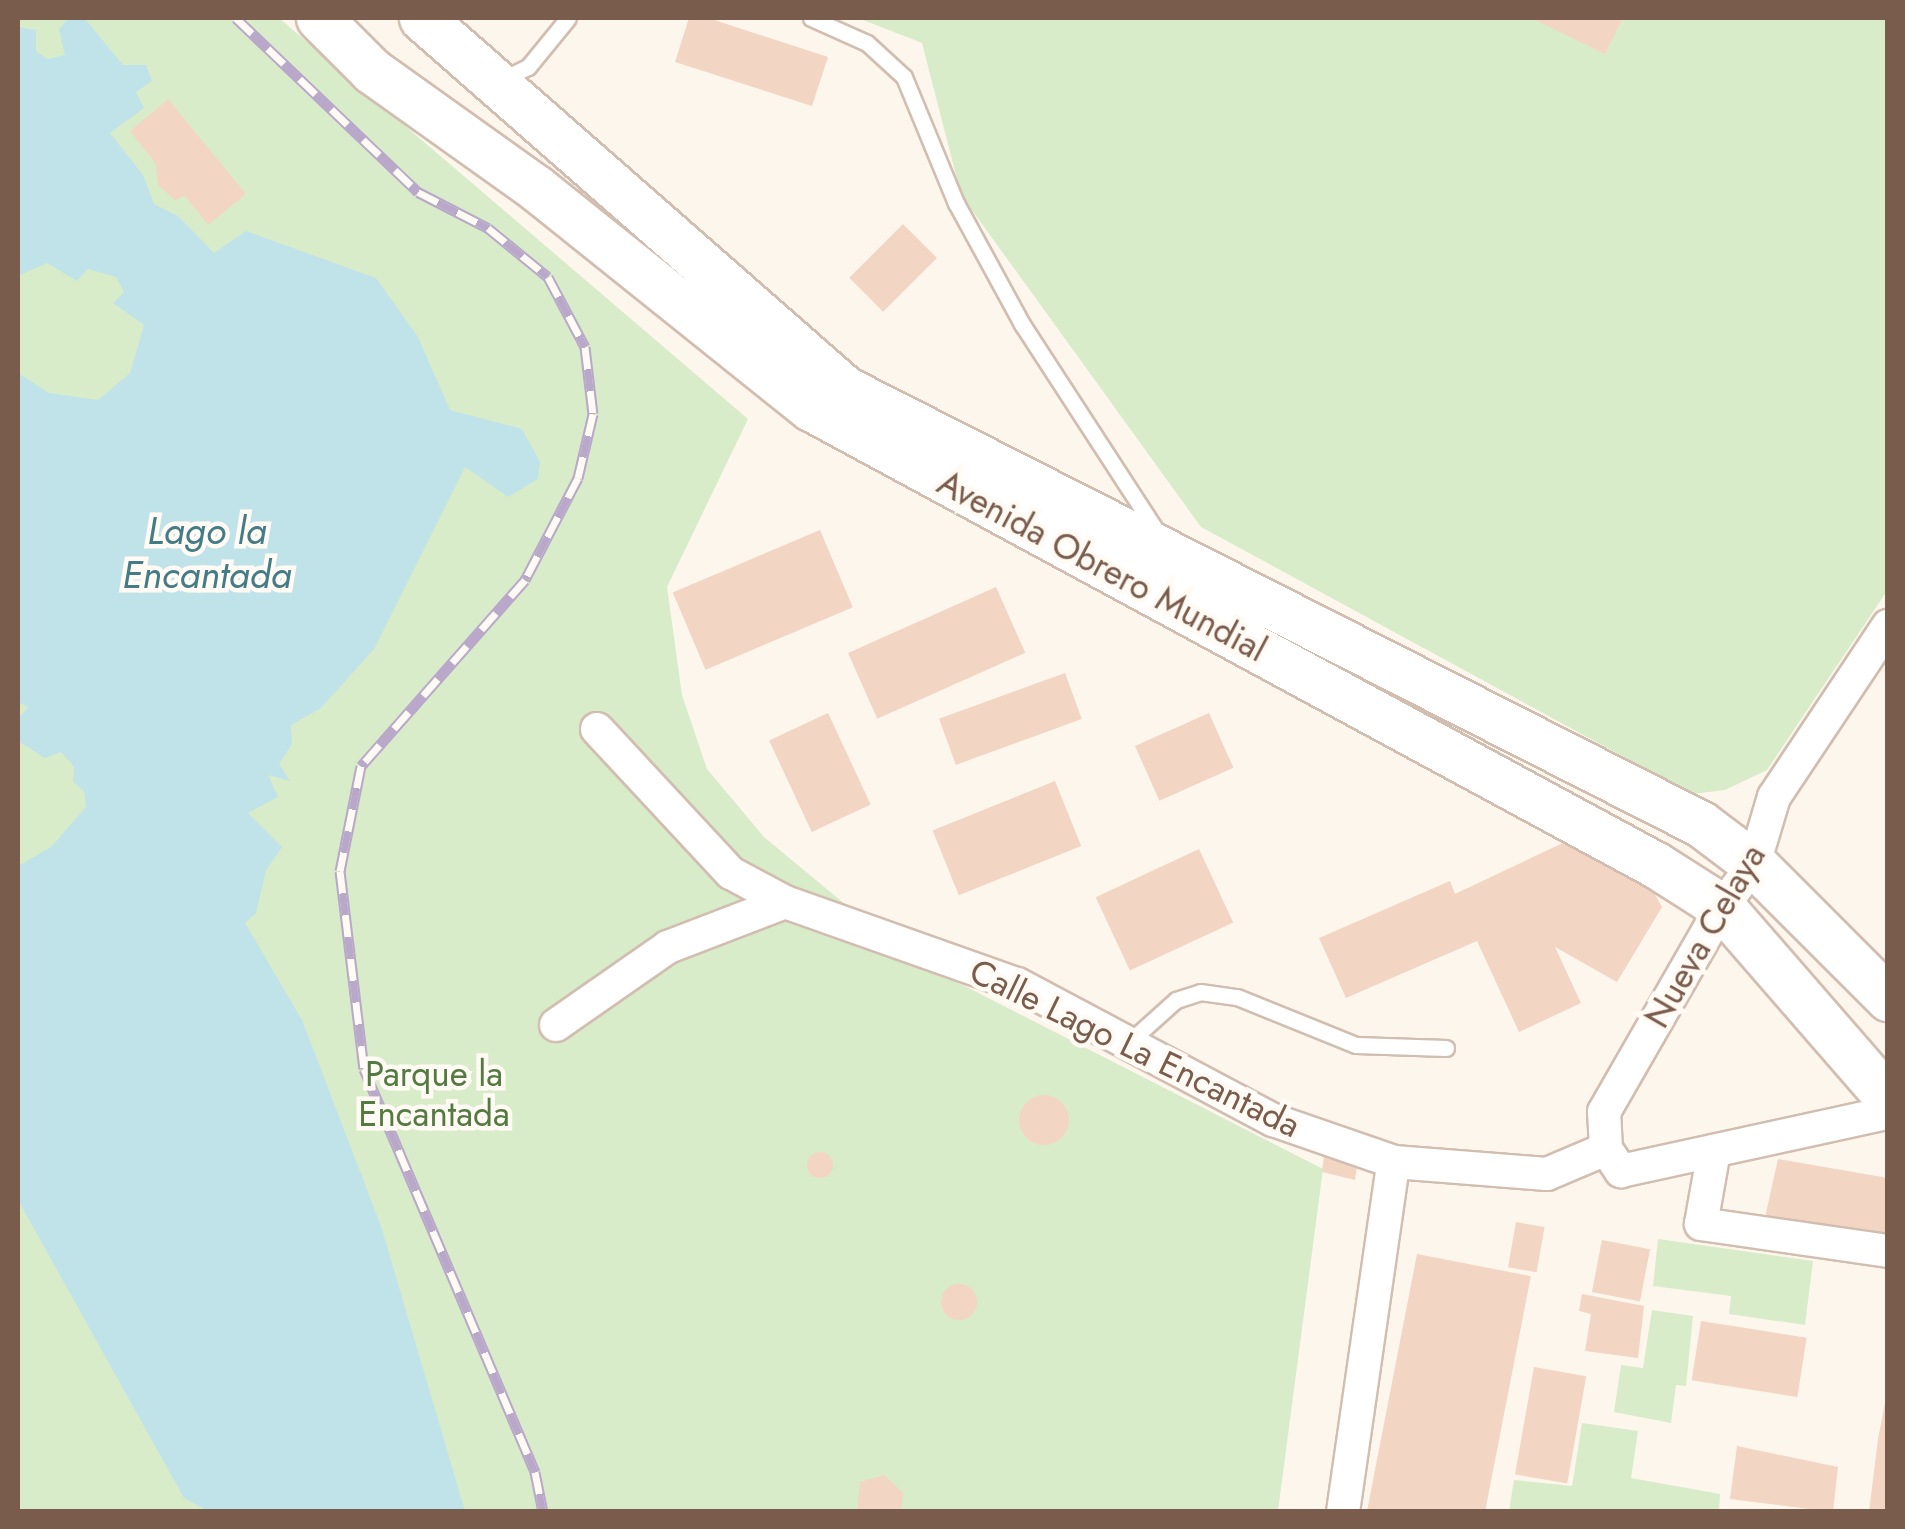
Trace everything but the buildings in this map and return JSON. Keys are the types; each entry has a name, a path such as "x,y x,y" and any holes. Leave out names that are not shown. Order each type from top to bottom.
{"main road":[{"name":"Avenida Obrero Mundial","path":"318,18 372,70 536,188 811,408 1656,865 1722,907 1888,1098"},
{"name":"Avenida Obrero Mundial","path":"422,18 845,389 1701,824 1754,864 1888,998"}],"street":[{"name":"Nueva Celaya","path":"1606,1149 1604,1112 1722,907 1754,864 1774,797 1888,626"},
{"name":"Calle Lago La Encantada","path":"597,729 695,840 731,873 784,902 1017,984 1274,1120 1393,1167 1547,1174 1606,1149"},
{"path":"556,1025 618,976 668,947 784,902"},
{"path":"1606,1149 1621,1171 1888,1113"},
{"path":"1714,1151 1701,1224 1888,1251"},
{"path":"1343,1512 1393,1167"}],"lane":[{"path":"496,83 528,67 568,18"},
{"path":"811,18 867,43 904,77 956,203 1022,324 1172,557"},
{"path":"1128,1043 1176,1000 1200,992 1236,997 1356,1045 1446,1048"}],"green space":[{"name":"Parque la Encantada","path":"18,18 279,18 748,419 667,587 682,695 707,769 764,837 910,958 1323,1169 1278,1511 18,1511"},
{"path":"858,18 1887,18 1887,591 1767,770 1725,790 1692,794 1201,527 961,195 922,43"},
{"path":"1658,1239 1813,1261 1805,1325 1729,1314 1731,1296 1653,1286"},
{"path":"1652,1310 1693,1316 1686,1386 1676,1385 1671,1423 1614,1412 1621,1365 1643,1368"},
{"path":"1582,1423 1638,1431 1631,1478 1720,1494 1719,1511 1509,1511 1514,1480 1572,1486"}],"water":[{"name":"Lago la Encantada","path":"69,18 86,20 123,65 146,65 152,81 136,92 144,108 110,133 143,175 154,204 178,216 214,253 246,231 376,278 418,337 450,410 522,429 540,462 538,479 508,497 465,467 374,649 321,708 291,725 292,744 279,764 290,781 268,775 278,797 248,813 282,847 266,870 256,913 245,923 302,1020 381,1226 465,1511 208,1511 184,1498 18,1200 18,866 51,847 86,807 84,791 73,782 74,767 61,752 45,758 18,741 18,719 28,707 18,702 18,373 49,393 98,400 130,373 144,325 113,303 124,292 116,277 88,269 77,281 47,263 18,276 18,27 36,30 36,51 47,59 65,55 59,29"}],"railway":[{"path":"236,18 418,192 488,228 548,277 585,347 593,414 578,478 525,580 361,766 340,871 364,1069 535,1472 543,1512"}]}
